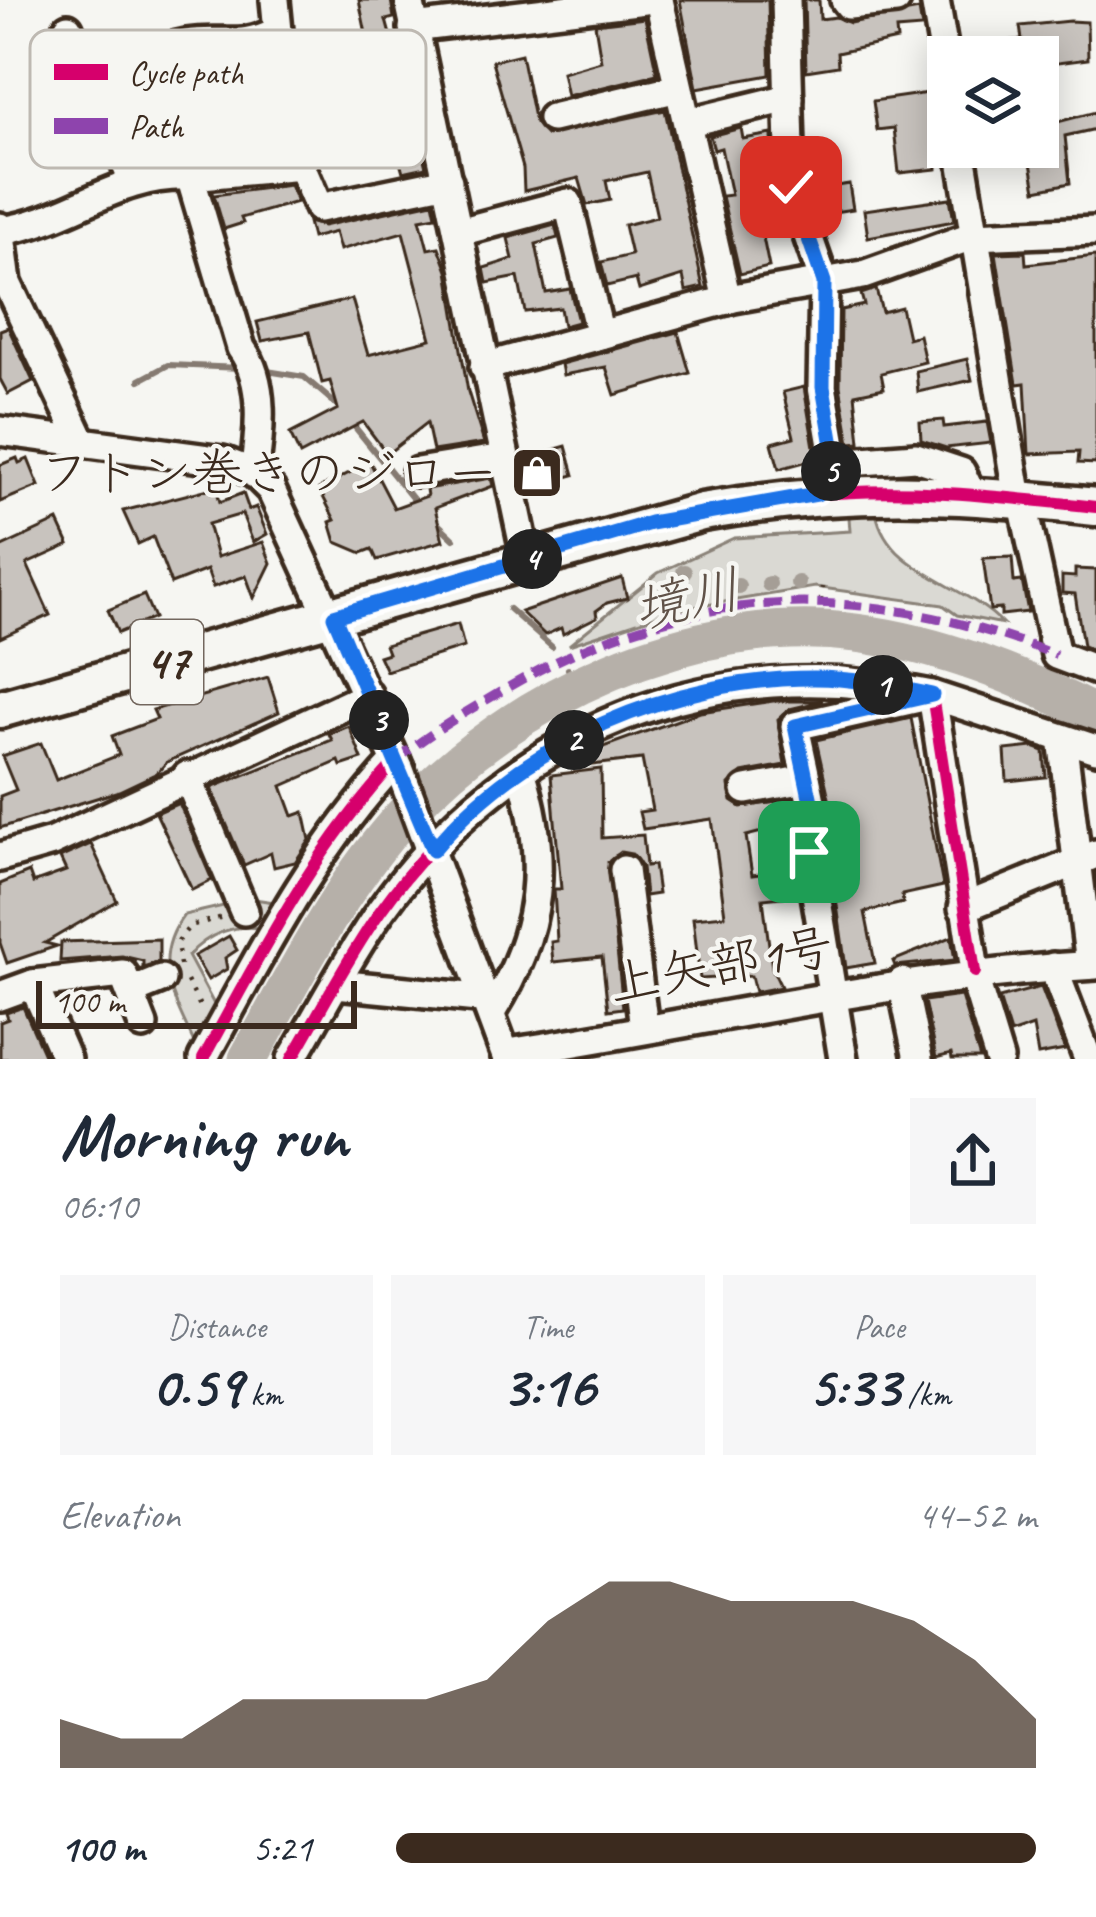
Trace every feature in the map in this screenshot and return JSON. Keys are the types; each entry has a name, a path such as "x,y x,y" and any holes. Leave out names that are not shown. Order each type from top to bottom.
{"main road":[{"name":"47","path":"0,710 650,523 826,479 1096,507"}],"street":[{"path":"275,0 278,30"},
{"path":"411,14 645,0"},
{"path":"659,0 728,300"},
{"path":"786,0 791,187 824,282 826,479"},
{"path":"844,0 849,5 896,0"},
{"path":"935,0 941,36"},
{"path":"426,82 526,561"},
{"path":"552,118 678,88"},
{"path":"690,122 789,98"},
{"path":"128,168 133,179"},
{"path":"82,442 7,283 1,230 53,219 133,179 280,168"},
{"path":"303,168 319,208 448,181"},
{"path":"963,168 1020,499 1056,655 1096,670"},
{"path":"190,176 241,348 250,361 261,426 254,473"},
{"path":"459,232 568,203 600,335"},
{"path":"484,367 728,300 863,274 972,236 1096,231"},
{"path":"0,431 223,461 254,473 278,502 334,616 398,765 510,1057"},
{"path":"417,472 503,458"},
{"path":"292,1059 383,907 431,844 521,772 638,709 721,688 817,678 932,695 1096,749"},
{"path":"0,857 52,842 368,695"},
{"path":"843,1059 830,995 834,980 809,852 817,830 795,726 932,695"},
{"path":"932,695 963,908 999,1059"},
{"path":"1062,738 1087,857 1093,965"},
{"path":"203,1059 306,873 356,803 398,765"},
{"path":"490,1005 526,952 536,886 538,825 521,772"},
{"path":"187,776 244,911"},
{"path":"746,790 806,779"},
{"path":"963,908 1087,857"},
{"path":"623,870 643,919 644,1028"},
{"name":"上矢部1号","path":"510,1057 902,982 1093,965"},
{"path":"1053,967 1088,1059"},
{"path":"2,989 123,974 143,1025"},
{"path":"132,991 161,980"},
{"path":"902,982 918,1059"},
{"path":"33,984 66,1059"},
{"path":"336,984 490,1005"}],"path":[{"path":"820,601 822,587"},
{"path":"220,1027 211,1025 181,970 177,942 190,926 244,911"}],"shaded area":[{"path":"858,511 876,512 895,549 1003,624 957,615 943,605 815,587 670,611 569,645 658,573 734,538 850,531 849,517"},
{"path":"254,899 281,903 264,929 223,932 188,956 217,1010 196,1047 169,981 168,949 174,932 184,915"}],"building":[{"path":"359,0 391,0 394,18 386,20 389,30 365,30"},
{"path":"680,0 768,0 770,75 697,88"},
{"path":"804,0 819,0 820,19 836,17 850,23 919,10 922,28 896,30 897,40 837,53 838,66 806,71"},
{"path":"645,18 657,74 567,96 562,72 601,61 595,24"},
{"path":"1087,22 1088,59 1059,63 1059,36 1021,36 1020,26"},
{"path":"521,54 535,123 546,135 665,110 703,287 686,291 683,276 639,290 636,279 607,286 601,262 631,255 624,225 657,217 647,172 606,181 610,200 587,205 579,178 524,191 523,168 492,61"},
{"path":"927,93 927,168 937,169 899,173 894,128 877,130 873,101"},
{"path":"1096,112 1096,129 1065,136 1070,183 1036,190 1032,168 1059,168 1059,122"},
{"path":"741,128 743,139 772,134 773,188 781,213 759,218 769,267 740,274 722,196 731,195 721,148 714,150 710,136"},
{"path":"849,184 853,209 821,214 811,190"},
{"path":"290,185 297,202 241,218 243,223 224,229 214,195"},
{"path":"950,198 954,221 868,237 864,210"},
{"path":"433,202 436,216 420,219 428,249 439,247 448,271 468,392 484,443 433,451 427,423 387,454 363,422 300,455 290,434 338,409 330,381 322,383 309,332 262,341 257,322 352,299 368,355 431,339 403,232 340,250 335,232 312,238 308,222 323,226"},
{"path":"555,225 558,238 536,244 546,293 570,289 578,322 563,326 560,308 525,312 518,277 487,283 484,268 513,259 508,238"},
{"path":"1025,252 1026,264 1096,256 1096,464 1078,463 1079,452 1029,454 1025,383 1017,384 996,253"},
{"path":"876,289 882,312 901,307 908,338 919,335 925,362 881,373 884,388 855,394 860,442 850,443 840,386 841,310 864,305 861,294"},
{"path":"8,327 33,381 8,394 0,379 0,330"},
{"path":"678,332 690,373 615,395 606,367 563,375 561,364"},
{"path":"967,359 972,380 918,392 916,371"},
{"path":"804,387 816,459 779,469 772,443 794,437 783,392"},
{"path":"943,420 944,427 987,422 991,443 946,448 921,440 920,422"},
{"path":"566,446 574,475 530,487 524,458"},
{"path":"17,458 19,463 28,459 39,486 0,502 0,465"},
{"path":"370,462 394,508 427,496 426,489 491,478 493,486 435,508 443,541 377,560 372,549 362,553 336,542 330,522 335,520 319,489"},
{"path":"216,487 220,502 243,493 249,510 256,507 267,534 253,542 242,514 208,524 217,557 263,542 271,563 254,598 246,576 213,587 207,570 171,584 153,537 138,544 123,511"},
{"path":"58,521 69,545 27,564 50,615 0,638 0,548"},
{"path":"1012,557 1014,582 1022,581 1028,612 1001,615 1001,609 990,610 983,558"},
{"path":"1075,569 1096,570 1096,651 1083,646 1075,594 1062,593 1062,576 1075,577"},
{"path":"622,578 627,598 607,603 596,611 597,617 563,634 561,628 545,635 521,612"},
{"path":"144,595 154,618 118,633 108,610"},
{"path":"458,624 464,647 386,671 379,656 388,653 385,645"},
{"path":"268,677 279,712 167,762 157,773 119,791 0,828 0,796 16,790 2,756 41,743 56,780 119,755 112,736 157,719 153,710"},
{"path":"773,701 823,701 790,709 778,719 785,765 742,773 729,785 732,801 741,807 792,800 797,823 746,836 752,875 794,869 796,886 782,888 783,897 763,899 772,968 781,987 755,992 751,976 700,979 693,918 725,915 712,819 643,829 639,812 652,810 642,759 592,765 592,751 700,712"},
{"path":"911,718 943,886 902,895 903,903 865,912 875,963 846,968 829,849 835,825 816,740"},
{"path":"349,726 362,759 341,766 339,761 282,786 293,816 304,812 310,840 295,862 274,867 271,853 244,865 211,788 332,740 329,734"},
{"path":"1033,747 1044,751 1046,777 1007,781 1005,750"},
{"path":"601,769 602,838 643,835 646,866 654,865 658,894 645,896 642,867 632,854 621,852 608,862 623,1008 608,1010 602,957 553,962 551,942 557,941 554,889 561,889 551,775"},
{"path":"179,803 212,880 192,890 156,813"},
{"path":"91,844 117,901 45,943 57,946 7,963 0,943 0,884 29,872 33,883 66,871 60,858"},
{"path":"229,936 237,950 225,958 227,969 208,980 194,956"},
{"path":"951,937 955,960 895,966 893,961"},
{"path":"159,939 159,962 143,967 143,961 122,956 60,961 61,942"},
{"path":"1041,987 1065,1050 1038,1055 1033,1026 1010,1034 999,998"},
{"path":"961,996 980,1059 952,1059 951,1054 936,1058 924,1001"},
{"path":"23,1007 46,1059 0,1059 0,1022 8,1019 6,1013"}],"waterway":[{"path":"140,380 168,365 241,368"},
{"path":"261,370 304,377 338,406"},
{"path":"350,421 417,504"},
{"path":"435,521 454,539"},
{"path":"509,609 552,647"},
{"name":"境川","path":"248,1059 339,901 405,814 498,733 610,671 670,650 732,636 794,630 856,633 919,645 979,664 1096,715"},
{"path":"568,669 575,685"}],"marked path":[{"path":"396,761 457,718 564,658 632,631 701,613 770,604 840,604 911,613 983,630 1056,655"}],"cycle path":[{"path":"333,615 571,544 752,503 884,491 1096,507"},
{"path":"292,1059 381,910 433,846 491,793 555,749 624,716 696,694 772,683 851,683 932,695 975,972"},
{"path":"203,1059 314,866 396,761"}],"place":[{"name":"フトン巻きのジロー","path":"537,473"}],"route":[{"path":"791,187 824,282 823,387 836,463 817,494 650,523 334,616 433,850 482,799 521,772 638,709 761,680 871,682 932,695 875,712 795,726 817,830 809,852"}]}
